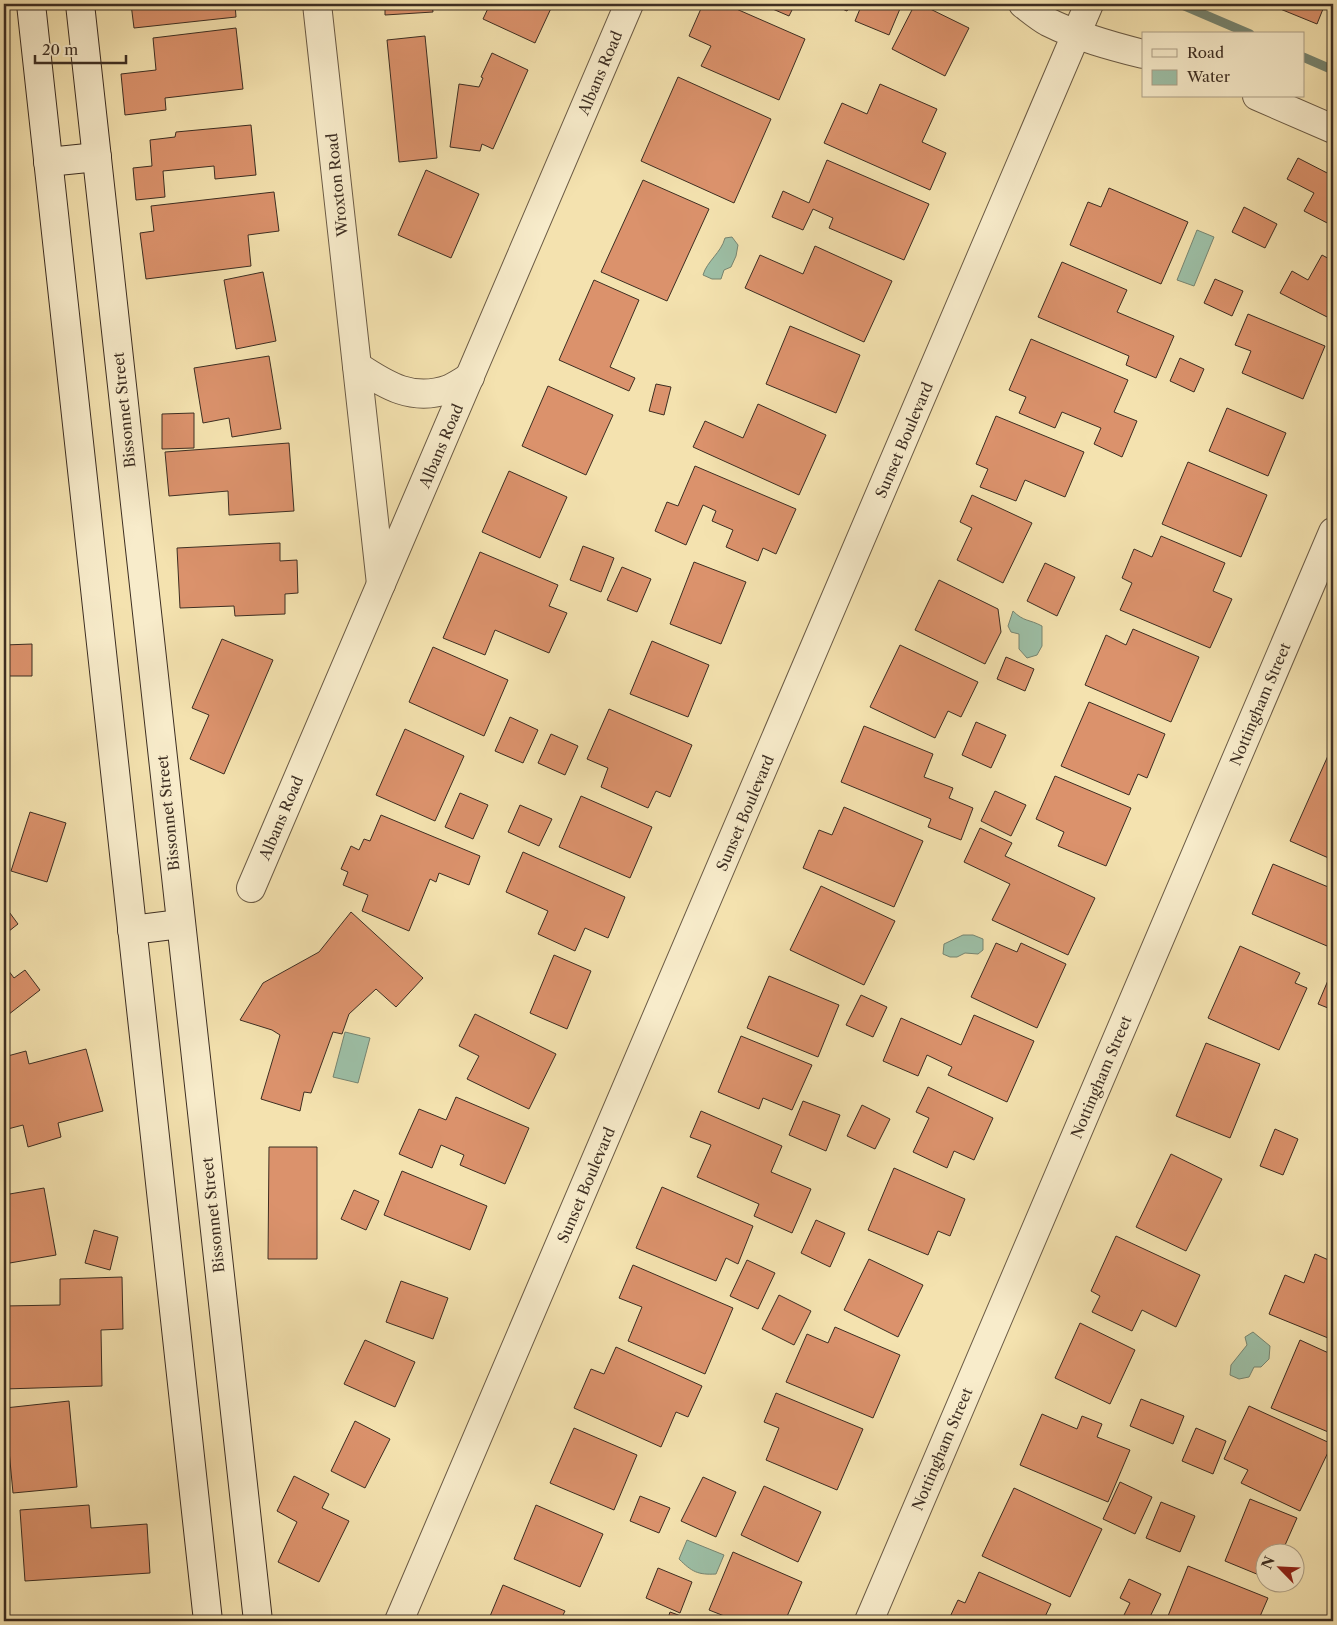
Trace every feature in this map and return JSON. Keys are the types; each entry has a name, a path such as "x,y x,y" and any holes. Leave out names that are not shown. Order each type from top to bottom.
{"street":[{"path":"30,4 208,1621"},
{"name":"Bissonnet Street","path":"80,4 258,1621"},
{"name":"Wroxton Road","path":"316,4 381,586"},
{"name":"Albans Road","path":"251,888 629,4"},
{"path":"1023,4 1047,21 1077,34 1110,46 1142,54"},
{"name":"Sunset Boulevard","path":"400,1621 1089,4"},
{"path":"1262,98 1333,129"},
{"path":"48,162 97,157"},
{"path":"357,366 380,381 402,391 424,394 449,388 470,377"},
{"name":"Nottingham Street","path":"869,1621 1333,532"},
{"path":"132,930 180,924"}],"water":[{"path":"1197,230 1214,237 1194,286 1177,280"},
{"path":"732,237 738,245 731,267 724,270 721,279 712,279 703,275 725,238"},
{"path":"1013,611 1024,619 1042,626 1042,646 1037,655 1027,658 1019,649 1019,634 1011,632 1008,626"},
{"path":"963,935 973,935 983,939 983,950 978,954 965,953 957,957 943,954 944,944"},
{"path":"345,1032 370,1038 358,1083 333,1077"},
{"path":"1253,1332 1270,1346 1269,1359 1261,1367 1254,1367 1249,1377 1239,1379 1230,1375 1231,1365 1247,1345 1245,1337"},
{"path":"687,1540 724,1555 716,1574 696,1572 679,1559"}],"building":[{"path":"131,4 235,4 236,17 134,28"},
{"path":"385,4 432,4 433,12 385,15"},
{"path":"490,4 553,4 535,43 483,19"},
{"path":"703,4 725,4 805,39 779,100 701,66 711,46 689,36"},
{"path":"761,4 795,4 789,16"},
{"path":"831,4 851,4 847,11"},
{"path":"862,4 902,4 889,35 855,21"},
{"path":"915,4 920,4 969,28 945,76 892,49"},
{"path":"1268,4 1325,4 1317,24"},
{"path":"236,28 243,89 165,98 166,110 125,115 121,74 156,70 153,38"},
{"path":"425,36 437,158 399,162 387,40"},
{"path":"492,53 528,70 493,149 482,144 480,151 450,147 459,84 479,87 483,78 481,77"},
{"path":"678,77 771,119 734,203 641,161"},
{"path":"880,84 937,109 922,142 946,153 930,190 824,143 842,103 867,114"},
{"path":"251,125 256,175 215,179 214,166 163,171 165,197 136,200 133,168 152,166 150,140 175,137 176,132"},
{"path":"1298,158 1333,176 1333,226 1304,211 1314,193 1287,179"},
{"path":"827,160 929,204 904,260 829,228 833,218 813,209 803,230 772,217 783,191 809,203"},
{"path":"426,170 479,194 451,258 398,235"},
{"path":"643,180 709,209 667,301 601,272"},
{"path":"1109,188 1188,222 1161,284 1070,245 1088,202 1101,207"},
{"path":"274,192 279,231 248,235 251,266 146,279 140,233 154,231 151,206"},
{"path":"1244,207 1277,224 1265,248 1232,232"},
{"path":"815,246 892,281 864,342 745,288 760,255 803,274"},
{"path":"1322,255 1333,261 1333,320 1280,293 1292,271 1308,280"},
{"path":"1062,262 1127,290 1117,312 1174,336 1156,378 1126,365 1129,356 1038,317"},
{"path":"263,272 276,341 236,349 224,280"},
{"path":"1215,279 1243,291 1232,316 1204,303"},
{"path":"594,280 639,300 610,367 635,378 629,391 559,360"},
{"path":"1248,314 1325,346 1303,399 1242,373 1251,351 1235,345"},
{"path":"790,326 860,355 836,413 766,384"},
{"path":"1031,339 1128,380 1114,412 1137,421 1122,457 1094,444 1101,428 1062,412 1055,428 1019,413 1026,397 1009,390"},
{"path":"269,356 281,429 232,437 229,418 203,423 194,368"},
{"path":"1180,358 1204,369 1194,392 1170,381"},
{"path":"656,384 671,387 664,415 649,411"},
{"path":"548,386 613,415 586,475 522,446"},
{"path":"758,404 826,435 799,495 693,447 705,421 743,438"},
{"path":"1227,408 1286,433 1268,476 1209,451"},
{"path":"194,413 194,448 162,449 162,414"},
{"path":"996,416 1084,452 1065,497 1025,480 1016,501 980,487 988,469 976,464"},
{"path":"289,443 294,511 229,515 228,491 169,496 165,452"},
{"path":"1188,462 1267,495 1241,557 1162,524"},
{"path":"695,466 796,509 776,554 763,548 758,561 726,547 733,530 712,521 716,511 703,505 686,545 655,531 667,502 678,506"},
{"path":"509,471 567,497 540,558 482,532"},
{"path":"972,495 1032,523 1003,583 957,560 972,528 960,522"},
{"path":"1161,536 1225,563 1213,591 1232,599 1210,648 1120,610 1132,583 1122,578 1134,549 1152,557"},
{"path":"280,543 280,561 297,560 298,593 285,594 285,614 235,616 234,606 180,608 177,548"},
{"path":"583,546 614,558 601,592 570,580"},
{"path":"480,552 558,585 549,606 567,613 549,653 495,630 485,655 443,638"},
{"path":"694,562 746,582 721,644 670,624"},
{"path":"1045,563 1075,577 1057,616 1027,601"},
{"path":"622,567 651,579 637,612 607,600"},
{"path":"939,580 998,609 1001,632 985,664 915,630"},
{"path":"1133,629 1199,657 1171,722 1085,685 1106,635 1126,645"},
{"path":"222,639 273,660 224,774 190,759 209,715 192,708"},
{"path":"652,641 709,665 688,717 630,694"},
{"path":"32,644 32,676 4,676 4,645"},
{"path":"900,645 978,682 961,717 948,711 935,738 870,707"},
{"path":"433,647 508,680 484,736 409,702"},
{"path":"1006,657 1034,669 1025,691 997,679"},
{"path":"1089,702 1165,734 1147,778 1138,774 1129,795 1061,766"},
{"path":"609,709 692,745 670,797 656,791 648,808 601,787 608,768 587,759"},
{"path":"510,717 538,730 523,763 495,751"},
{"path":"976,722 1006,735 991,768 962,755"},
{"path":"864,726 933,754 924,777 953,788 949,798 973,808 961,840 928,827 931,819 841,782"},
{"path":"405,729 464,756 435,821 376,795"},
{"path":"551,734 578,746 565,775 538,763"},
{"path":"1331,749 1333,750 1333,860 1290,841"},
{"path":"1055,776 1131,808 1106,866 1058,846 1064,832 1036,819"},
{"path":"995,791 1026,805 1011,836 981,821"},
{"path":"460,793 488,805 473,839 445,827"},
{"path":"581,796 652,827 630,878 559,847"},
{"path":"520,805 552,819 539,846 508,832"},
{"path":"844,807 923,841 894,907 803,868 819,830 832,835"},
{"path":"30,812 66,823 47,882 11,871"},
{"path":"381,815 480,856 469,885 439,873 436,882 430,879 409,931 362,911 368,895 343,885 348,872 341,869 351,846 359,850 364,839 370,841"},
{"path":"980,828 1012,843 1005,856 1095,898 1068,955 992,920 1010,884 964,862"},
{"path":"523,852 625,897 608,938 585,928 575,951 538,934 548,911 506,892"},
{"path":"1273,864 1333,889 1333,937 1331,936 1327,946 1252,914"},
{"path":"821,886 895,921 864,985 790,950"},
{"path":"4,905 18,924 4,935"},
{"path":"351,912 423,978 396,1007 376,989 349,1014 342,1034 333,1032 311,1093 304,1092 300,1111 261,1099 280,1035 272,1030 240,1020 263,983 319,952"},
{"path":"996,943 1017,952 1021,943 1066,964 1037,1028 971,997"},
{"path":"1240,946 1300,973 1295,983 1307,988 1279,1050 1208,1018"},
{"path":"554,955 591,971 567,1029 530,1013"},
{"path":"8,970 14,978 25,970 40,990 4,1018 4,974"},
{"path":"1333,971 1333,1010 1318,1004"},
{"path":"769,976 839,1005 818,1057 747,1028"},
{"path":"861,995 887,1007 873,1037 846,1025"},
{"path":"475,1014 556,1054 529,1109 467,1079 479,1056 459,1046"},
{"path":"974,1015 1034,1041 1007,1102 948,1075 952,1067 927,1055 918,1076 883,1061 901,1018 961,1045"},
{"path":"741,1036 812,1065 792,1110 763,1098 759,1109 718,1092"},
{"path":"1206,1043 1260,1064 1230,1138 1176,1116"},
{"path":"86,1049 103,1111 58,1123 61,1137 28,1147 23,1125 4,1130 4,1057 26,1051 29,1064"},
{"path":"928,1087 993,1118 974,1160 954,1151 947,1168 913,1152 929,1118 916,1112"},
{"path":"456,1097 529,1128 505,1184 460,1165 464,1155 441,1145 432,1168 399,1154 419,1109 446,1120"},
{"path":"803,1101 840,1115 826,1151 789,1135"},
{"path":"862,1105 890,1119 875,1149 847,1136"},
{"path":"701,1111 782,1146 771,1172 811,1189 792,1233 754,1216 759,1204 697,1177 711,1145 690,1137"},
{"path":"1275,1129 1298,1139 1283,1175 1260,1166"},
{"path":"269,1147 317,1147 317,1259 268,1259"},
{"path":"1171,1154 1222,1179 1186,1251 1136,1227"},
{"path":"894,1168 965,1199 950,1236 938,1231 928,1255 868,1230"},
{"path":"402,1171 487,1206 470,1250 384,1215"},
{"path":"662,1187 753,1226 738,1264 726,1258 716,1281 636,1248"},
{"path":"44,1188 56,1255 4,1264 4,1195"},
{"path":"354,1190 379,1201 366,1230 341,1219"},
{"path":"816,1220 845,1233 830,1267 801,1253"},
{"path":"94,1230 118,1237 110,1270 85,1263"},
{"path":"1116,1236 1200,1275 1176,1327 1142,1310 1132,1331 1092,1312 1100,1296 1091,1291"},
{"path":"1333,1236 1333,1247 1329,1245"},
{"path":"1315,1254 1333,1262 1333,1340 1269,1314 1285,1275 1304,1283"},
{"path":"869,1259 923,1285 898,1337 844,1310"},
{"path":"747,1260 775,1273 758,1309 730,1296"},
{"path":"633,1265 733,1308 705,1374 628,1341 642,1307 619,1298"},
{"path":"122,1277 123,1329 101,1330 102,1386 4,1389 4,1306 60,1305 60,1279"},
{"path":"401,1281 448,1298 433,1339 386,1322"},
{"path":"779,1295 811,1311 794,1345 762,1329"},
{"path":"1080,1323 1135,1350 1110,1404 1055,1378"},
{"path":"835,1327 900,1355 873,1418 786,1382 807,1334 828,1343"},
{"path":"365,1340 415,1362 395,1407 344,1384"},
{"path":"1300,1340 1333,1355 1333,1434 1271,1408"},
{"path":"616,1347 702,1386 688,1417 676,1412 661,1447 574,1408 591,1369 604,1374"},
{"path":"776,1393 863,1429 837,1490 766,1460 779,1428 764,1422"},
{"path":"1141,1399 1184,1416 1173,1444 1130,1426"},
{"path":"69,1401 77,1487 13,1493 5,1408"},
{"path":"1249,1406 1332,1444 1300,1511 1241,1483 1248,1470 1224,1459"},
{"path":"1042,1414 1077,1429 1082,1416 1102,1424 1097,1437 1130,1450 1108,1502 1020,1465"},
{"path":"355,1421 390,1439 365,1488 331,1471"},
{"path":"574,1428 637,1455 614,1510 550,1483"},
{"path":"1196,1428 1226,1441 1213,1474 1182,1461"},
{"path":"294,1476 329,1494 322,1508 349,1521 319,1582 278,1562 297,1522 277,1511"},
{"path":"703,1477 736,1492 716,1537 681,1521"},
{"path":"1120,1482 1152,1497 1135,1534 1103,1519"},
{"path":"764,1486 821,1512 798,1562 741,1535"},
{"path":"1014,1488 1102,1529 1070,1597 982,1556"},
{"path":"640,1496 670,1508 659,1533 630,1521"},
{"path":"1250,1499 1297,1518 1286,1542 1254,1542 1254,1573 1225,1561"},
{"path":"1161,1502 1195,1516 1180,1552 1146,1538"},
{"path":"89,1505 91,1528 147,1524 150,1573 25,1581 20,1510"},
{"path":"536,1505 603,1534 580,1587 514,1559"},
{"path":"733,1552 802,1582 785,1621 737,1621 709,1610"},
{"path":"1188,1566 1268,1598 1258,1621 1166,1621"},
{"path":"658,1568 692,1582 680,1613 646,1598"},
{"path":"979,1572 1051,1604 1043,1621 948,1621 958,1600 965,1603"},
{"path":"1129,1579 1161,1594 1148,1621 1127,1621 1122,1619 1130,1603 1120,1598"},
{"path":"503,1585 565,1611 560,1621 488,1621"},
{"path":"670,1612 695,1621 667,1621"}],"waterway":[{"path":"1180,4 1245,32"},
{"path":"1304,57 1333,70"}]}
